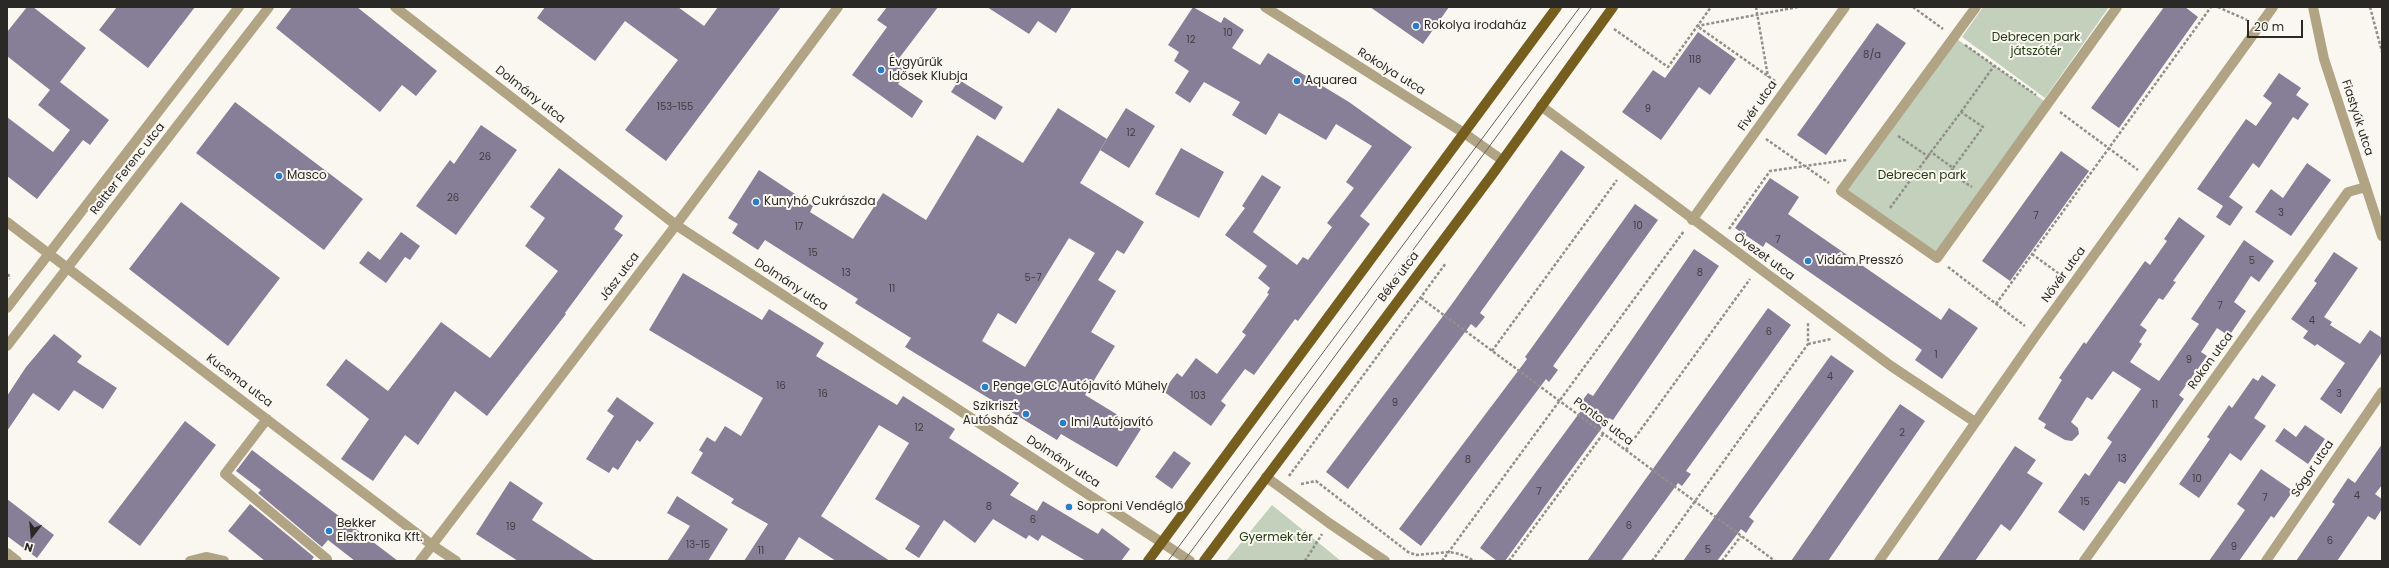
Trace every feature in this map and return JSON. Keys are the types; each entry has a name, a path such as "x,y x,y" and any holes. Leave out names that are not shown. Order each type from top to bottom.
{"main road":[{"path":"1148,561 1558,7"},
{"name":"Béke utca","path":"1204,561 1502,160 1613,7"}],"street":[{"name":"Reitter Ferenc utca","path":"7,308 239,7"},
{"name":"Reitter Ferenc utca","path":"7,346 269,7"},
{"name":"Dolmány utca","path":"395,7 676,225 1190,561"},
{"name":"Jász utca","path":"420,561 676,225 838,7"},
{"name":"Rokolya utca","path":"1265,7 1464,133 1502,160"},
{"name":"Fivér utca","path":"1692,220 1845,7"},
{"path":"1976,7 1841,191 1937,258 2117,7"},
{"name":"Nővér utca","path":"1879,561 2037,334 2273,7"},
{"name":"Fiastyúk utca","path":"2313,7 2324,59 2382,236"},
{"name":"Övezet utca","path":"1541,106 1624,170 1848,335 1975,422"},
{"name":"Rokon utca","path":"2084,561 2348,192 2366,187"},
{"name":"Kucsma utca","path":"7,222 432,545 456,561"},
{"name":"Sógor utca","path":"2266,561 2382,392"},
{"path":"267,419 225,474 327,558 327,561"},
{"path":"1266,477 1329,523 1385,561"},
{"path":"7,553 17,561"},
{"path":"190,561 206,557 224,561"}],"path":[{"path":"1603,21 1668,67 1711,7"},
{"path":"1756,7 1768,76"},
{"path":"1697,26 1757,16 1798,7"},
{"path":"1913,7 2149,178"},
{"path":"1996,304 2211,7"},
{"path":"2218,7 2259,26"},
{"path":"2370,7 2382,52"},
{"path":"1697,26 1786,89"},
{"path":"1882,220 1994,66"},
{"path":"1961,112 1983,127 1950,173 1982,194"},
{"path":"1886,128 1929,157"},
{"path":"1756,132 1841,191"},
{"path":"1932,152 1953,168"},
{"path":"1721,241 1770,171 1865,157"},
{"path":"1492,351 1624,170"},
{"path":"1442,561 1558,400 1692,220"},
{"path":"2032,254 2073,284"},
{"path":"1937,258 2037,334"},
{"path":"1280,487 1449,260"},
{"path":"1626,450 1758,268"},
{"path":"8,274 11,282"},
{"name":"Pontos utca","path":"1421,298 1775,561"},
{"path":"1652,561 1808,344 1808,305"},
{"path":"1808,344 1848,335"},
{"path":"1509,561 1603,434"},
{"path":"1289,476 1292,479"},
{"path":"1296,481 1304,485 1316,481 1408,552 1416,555 1449,552 1460,554 1475,561"},
{"path":"1305,561 1329,523"},
{"path":"1722,561 1741,536"}],"green space":[{"name":"Debrecen park játszótér","path":"1983,7 2109,7 2045,98 1962,37"},
{"name":"Debrecen park","path":"1954,37 2047,103 1937,258 1841,191"},
{"name":"Gyermek tér","path":"1272,505 1341,561 1226,561"}],"building":[{"path":"27,7 33,7 86,48 60,82 109,120 90,145 83,140 37,199 7,176 7,117 53,152 70,130 38,105 50,90 7,56 7,32"},
{"path":"117,7 195,7 148,68 99,30"},
{"path":"292,7 357,7 437,71 416,96 402,85 380,112 276,28"},
{"path":"545,7 678,7 704,26 718,7 781,7 666,161 625,130 678,60 625,21 595,61 537,18"},
{"path":"887,7 938,7 900,57 911,66 898,84 923,101 912,118 852,75 887,27 877,20"},
{"path":"987,7 1072,7 1056,33 1038,21 1029,34"},
{"path":"1193,7 1221,23 1224,17 1244,30 1232,48 1260,65 1268,53 1349,102 1412,147 1360,216 1370,224 1298,321 1295,319 1254,375 1245,369 1221,401 1226,405 1211,426 1163,391 1177,373 1182,377 1196,358 1217,374 1246,335 1242,332 1269,294 1267,293 1270,288 1258,278 1267,266 1225,235 1245,208 1242,206 1262,175 1281,187 1253,232 1297,265 1303,257 1308,260 1332,227 1327,223 1354,188 1346,182 1372,146 1336,124 1326,140 1279,113 1266,135 1232,115 1240,102 1204,82 1190,103 1175,93 1189,71 1174,61 1179,52 1168,45"},
{"name":"Rokolya irodaház","path":"1370,7 1449,7 1423,44"},
{"path":"2164,7 2185,7 2198,17 2119,128 2091,108"},
{"path":"1877,23 1906,43 1826,155 1797,135"},
{"path":"1698,32 1736,59 1710,95 1699,87 1661,140 1622,112 1653,70 1665,78"},
{"path":"2279,73 2301,88 2296,95 2309,104 2298,120 2293,117 2259,168 2253,163 2229,197 2243,207 2230,226 2216,217 2223,206 2197,189 2246,119 2256,126 2272,103 2263,96"},
{"path":"959,80 1003,107 995,120 951,92"},
{"name":"Masco","path":"235,102 363,199 324,250 196,153"},
{"path":"1058,108 1107,139 1080,183 1144,222 1124,254 1117,250 1098,280 1116,291 1091,332 1115,346 1085,395 1141,429 1117,467 1061,434 1057,440 905,347 911,338 855,303 858,299 765,240 758,250 732,233 738,224 728,218 759,170 813,206 810,212 853,239 883,193 926,220 977,135 1023,163","holes":["1069,238 1095,253 1025,367 982,341 998,313 1016,324"]},
{"path":"1126,108 1155,126 1129,168 1100,150"},
{"path":"481,125 517,150 456,235 416,206 450,160 454,164"},
{"path":"1181,148 1224,172 1199,218 1155,194"},
{"path":"1561,150 1585,167 1480,313 1485,317 1476,328 1471,324 1348,489 1326,472 1452,304"},
{"path":"2061,151 2089,171 2010,281 1982,261"},
{"path":"2307,163 2331,180 2291,236 2255,212 2271,189 2283,198"},
{"path":"559,168 623,216 614,229 623,235 565,313 566,314 487,416 455,391 418,445 405,435 373,481 341,459 369,419 326,385 346,359 388,391 441,322 490,358 558,271 525,246 545,218 530,207"},
{"path":"1770,178 1799,197 1788,214 1941,320 1949,308 1978,328 1942,379 1915,360 1922,350 1766,242 1763,247 1735,228"},
{"path":"181,202 280,278 228,346 129,269"},
{"path":"1635,204 1658,220 1553,366 1558,370 1549,382 1546,379 1421,546 1399,529 1527,359 1525,357"},
{"path":"2179,217 2205,236 2173,281 2176,282 2163,300 2159,298 2140,325 2147,330 2139,342 2142,344 2130,362 2159,381 2199,324 2191,319 2244,240 2274,261 2259,282 2251,276 2234,302 2246,311 2229,336 2217,328 2201,352 2207,356 2179,395 2184,399 2125,484 2119,481 2084,531 2058,512 2085,473 2089,476 2112,442 2107,438 2141,389 2113,371 2092,400 2087,397 2071,422 2078,428 2079,434 2072,441 2065,440 2044,428 2046,424 2038,419 2062,380 2059,378 2084,342 2086,344 2145,261 2150,265 2167,241 2164,239"},
{"path":"401,232 420,246 410,260 405,257 386,283 359,263 368,251 380,260"},
{"path":"1694,249 1719,266 1613,420 1609,418 1505,561 1497,561 1480,548 1583,408 1579,405 1588,393 1593,396"},
{"path":"2334,252 2358,268 2324,317 2332,322 2330,325 2360,344 2370,330 2382,338 2382,352 2341,414 2320,399 2345,363 2317,344 2315,346 2303,338 2308,331 2291,319 2317,283 2314,281"},
{"path":"683,273 762,320 769,309 824,343 816,356 897,405 903,396 955,429 949,438 1019,483 1010,495 1037,511 1043,501 1098,534 1102,528 1130,549 1121,561 1086,561 1042,535 1038,541 1029,535 1026,539 993,519 975,543 944,520 919,558 905,549 920,526 875,499 909,443 879,425 821,516 890,561 836,561 799,537 784,561 744,561 768,524 731,503 734,499 691,473 703,453 699,450 707,437 715,442 725,426 741,436 763,398 649,330"},
{"path":"1768,308 1791,325 1686,471 1691,474 1682,486 1678,483 1621,561 1587,561"},
{"path":"54,334 82,356 77,362 117,388 103,409 74,390 59,411 33,393 7,431 7,396 26,367"},
{"path":"1831,355 1854,371 1749,517 1754,521 1746,533 1741,529 1717,561 1683,561"},
{"path":"2262,375 2276,385 2254,418 2266,426 2241,461 2230,453 2199,498 2179,484 2210,439 2207,437 2229,405 2232,408 2253,378 2258,381"},
{"path":"617,397 654,423 640,442 637,440 618,470 613,467 609,473 586,459 614,416 607,411"},
{"path":"1900,404 1925,421 1828,561 1791,561"},
{"path":"185,421 216,445 140,546 108,522"},
{"path":"2305,425 2325,439 2308,464 2275,441 2284,428 2296,437"},
{"path":"2382,444 2382,485 2375,494 2382,499 2382,509 2375,520 2368,516 2337,561 2296,561 2335,504 2332,502 2348,478 2355,483"},
{"path":"2015,446 2036,460 2027,473 2043,483 2020,517 2010,531 2001,524 1975,561 1937,561"},
{"path":"252,450 398,561 355,561 328,540 322,547 258,493 261,490 236,471"},
{"path":"1174,451 1191,463 1172,489 1155,477"},
{"path":"2261,469 2293,491 2274,518 2271,516 2239,561 2209,561 2245,510 2237,504"},
{"path":"510,481 543,503 532,520 595,561 518,561 476,534"},
{"path":"677,496 728,529 708,561 667,561 690,526 667,513"},
{"path":"7,499 54,535 37,558 7,536"},
{"path":"250,504 314,557 311,561 265,561 228,531"}],"tram line":[{"path":"1168,561 1580,7"},
{"path":"1184,561 1592,7"}],"place":[{"name":"Rokolya irodaház","path":"1416,26"},
{"name":"Évgyűrűk Idősek Klubja","path":"881,70"},
{"name":"Aquarea","path":"1297,81"},
{"name":"Masco","path":"279,176"},
{"name":"Kunyhó Cukrászda","path":"756,202"},
{"name":"Vidám Presszó","path":"1808,261"},
{"name":"Penge GLC Autójavító Műhely","path":"985,387"},
{"name":"Szikriszt Autósház","path":"1026,414"},
{"name":"Imi Autójavító","path":"1063,423"},
{"name":"Soproni Vendéglő","path":"1069,507"},
{"name":"Bekker Elektronika Kft.","path":"329,531"}]}
